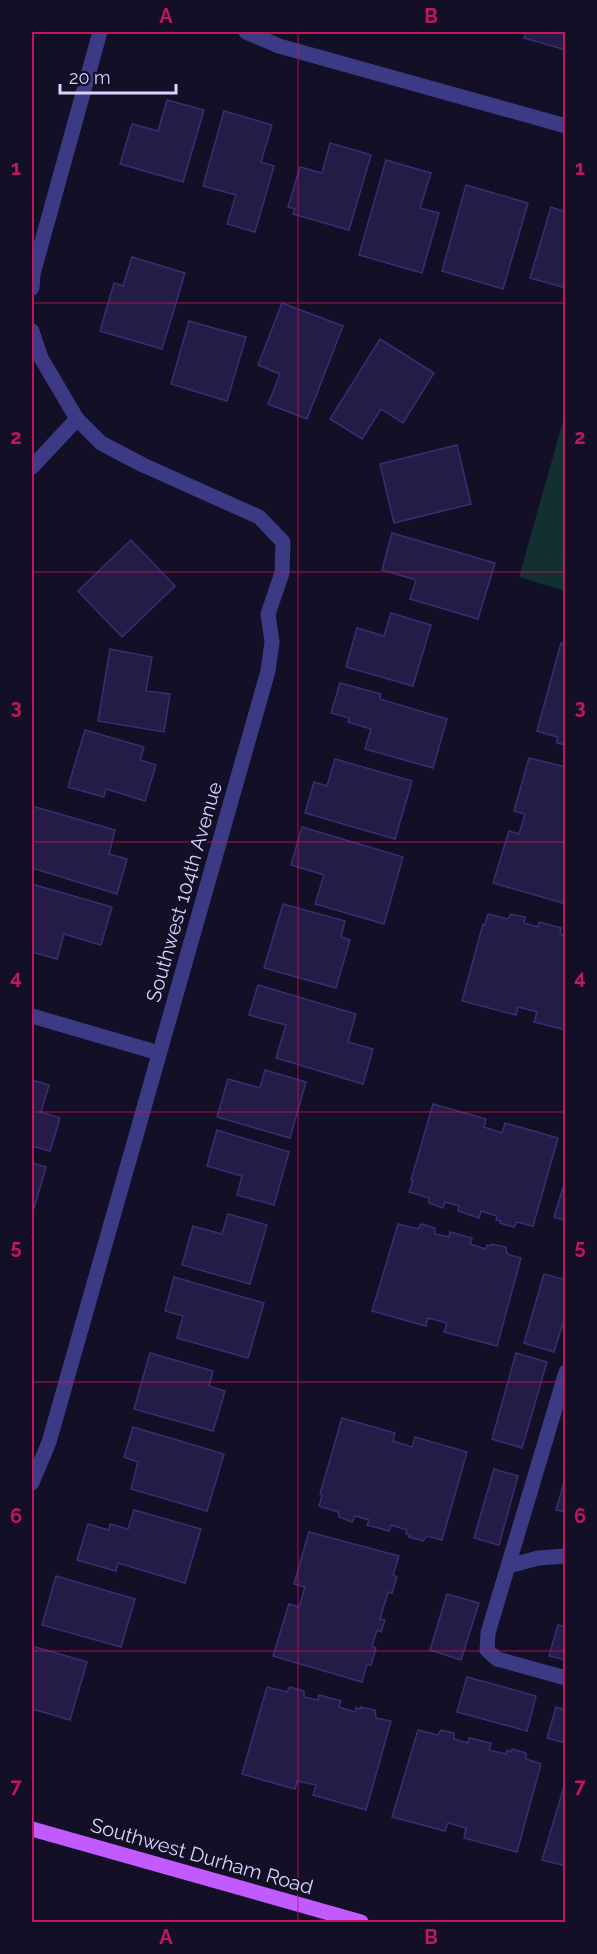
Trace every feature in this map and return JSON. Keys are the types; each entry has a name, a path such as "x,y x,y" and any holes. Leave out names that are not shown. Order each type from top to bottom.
{"main road":[{"name":"Southwest Durham Road","path":"32,1829 361,1923"}],"street":[{"path":"32,288 33,274 100,32"},
{"path":"246,32 279,46 566,126"},
{"name":"Southwest 104th Avenue","path":"32,331 41,358 77,419 101,443 143,465 259,517 282,542 282,573 268,614 272,642 268,671 49,1442 32,1483"},
{"path":"32,467 77,419"},
{"path":"32,1016 159,1053"},
{"path":"566,1372 488,1634 487,1650 497,1659 566,1678"},
{"path":"509,1566 538,1558 566,1556"}],"green space":[{"path":"565,414 565,591 519,577"}],"building":[{"path":"526,32 566,32 566,50 524,38"},
{"path":"167,100 204,110 183,182 120,164 132,124 158,131"},
{"path":"224,111 272,125 261,162 274,166 255,232 227,224 236,195 203,186"},
{"path":"330,143 371,155 349,230 293,214 295,209 288,207 300,167 322,173"},
{"path":"386,160 431,173 420,208 439,213 422,273 359,255"},
{"path":"466,185 528,203 503,289 442,271"},
{"path":"551,207 566,212 566,288 530,278"},
{"path":"132,257 185,273 162,349 100,331 114,283 123,286"},
{"path":"282,303 343,326 307,419 268,404 280,374 258,365"},
{"path":"189,321 246,337 227,401 171,384"},
{"path":"380,339 434,373 403,423 381,409 362,439 330,419"},
{"path":"457,445 471,504 394,523 380,464"},
{"path":"392,533 495,563 478,619 410,599 416,580 382,570"},
{"path":"131,540 175,586 122,637 78,591"},
{"path":"391,613 431,625 413,686 346,667 357,628 384,636"},
{"path":"561,643 566,644 566,745 557,743 557,737 537,731"},
{"path":"110,649 152,657 146,691 170,694 164,732 98,721"},
{"path":"340,683 381,694 380,699 447,719 433,768 365,749 371,729 348,722 349,718 331,713"},
{"path":"85,730 144,747 140,760 156,765 145,801 106,789 104,797 68,787"},
{"path":"529,758 566,767 566,904 493,883 509,831 519,834 525,814 514,811"},
{"path":"335,759 412,781 395,839 305,813 314,782 327,786"},
{"path":"32,806 115,830 109,854 127,859 117,894 32,868"},
{"path":"302,827 403,857 384,924 315,904 324,875 291,865"},
{"path":"32,884 112,907 101,945 64,934 57,959 32,952"},
{"path":"283,904 345,921 341,937 350,940 336,988 264,968"},
{"path":"488,914 508,919 511,914 525,917 524,923 538,927 539,922 561,928 560,934 566,936 566,1030 534,1022 537,1012 518,1007 516,1015 462,1001 483,924 485,925"},
{"path":"258,985 356,1014 348,1042 373,1049 363,1084 276,1058 286,1025 249,1015"},
{"path":"265,1070 306,1082 290,1138 217,1117 228,1079 260,1088"},
{"path":"32,1080 49,1085 41,1112 60,1118 50,1151 32,1146"},
{"path":"433,1104 486,1119 484,1127 502,1133 505,1123 558,1138 533,1226 517,1222 514,1227 500,1223 501,1221 496,1220 497,1216 481,1211 479,1218 458,1211 459,1206 445,1202 443,1208 429,1203 429,1198 409,1192"},
{"path":"217,1130 289,1152 274,1205 237,1195 242,1176 207,1166"},
{"path":"32,1163 46,1167 32,1215"},
{"path":"566,1178 566,1221 554,1217"},
{"path":"228,1214 267,1225 250,1284 182,1265 193,1226 222,1234"},
{"path":"398,1224 418,1229 421,1224 435,1228 435,1234 449,1237 450,1232 472,1238 470,1244 486,1249 487,1245 492,1244 506,1247 507,1254 521,1258 497,1346 444,1332 447,1323 428,1318 426,1326 372,1311"},
{"path":"544,1274 566,1280 566,1313 554,1352 524,1343"},
{"path":"174,1277 264,1303 248,1358 177,1338 183,1316 165,1311"},
{"path":"150,1353 213,1371 209,1386 225,1391 213,1431 134,1409"},
{"path":"516,1353 547,1362 522,1448 492,1439"},
{"path":"342,1418 395,1433 393,1441 412,1447 415,1437 467,1452 442,1540 427,1536 423,1541 409,1537 410,1535 406,1534 407,1530 391,1525 389,1531 367,1525 369,1520 355,1516 352,1522 339,1517 338,1512 319,1506 322,1495 320,1494"},
{"path":"133,1427 224,1454 207,1511 131,1489 138,1462 124,1457"},
{"path":"494,1469 518,1476 499,1545 474,1538"},
{"path":"566,1476 566,1512 556,1510"},
{"path":"134,1510 201,1529 185,1583 118,1563 116,1571 77,1560 88,1524 109,1530 110,1524 128,1529"},
{"path":"309,1532 399,1556 393,1575 397,1577 392,1593 388,1592 380,1619 385,1620 381,1632 377,1630 372,1646 376,1648 371,1665 367,1664 362,1682 273,1656 289,1604 299,1607 305,1587 294,1584"},
{"path":"56,1576 135,1599 121,1647 42,1625"},
{"path":"447,1594 479,1603 461,1660 430,1650"},
{"path":"558,1625 566,1627 566,1660 549,1656"},
{"path":"32,1646 87,1662 70,1720 32,1709"},
{"path":"467,1677 536,1696 527,1731 457,1712"},
{"path":"267,1687 287,1692 290,1687 304,1691 304,1697 318,1700 319,1695 341,1701 339,1707 355,1712 356,1708 361,1709 361,1707 375,1710 376,1718 391,1721 366,1810 313,1795 316,1785 297,1781 295,1789 242,1774"},
{"path":"556,1707 566,1710 566,1743 547,1738"},
{"path":"418,1730 438,1735 441,1730 454,1733 454,1739 468,1743 469,1738 491,1743 489,1750 506,1754 507,1750 511,1752 512,1749 526,1753 526,1759 541,1764 517,1852 464,1838 466,1828 448,1823 445,1831 392,1817"},
{"path":"566,1780 566,1866 542,1860"}]}
